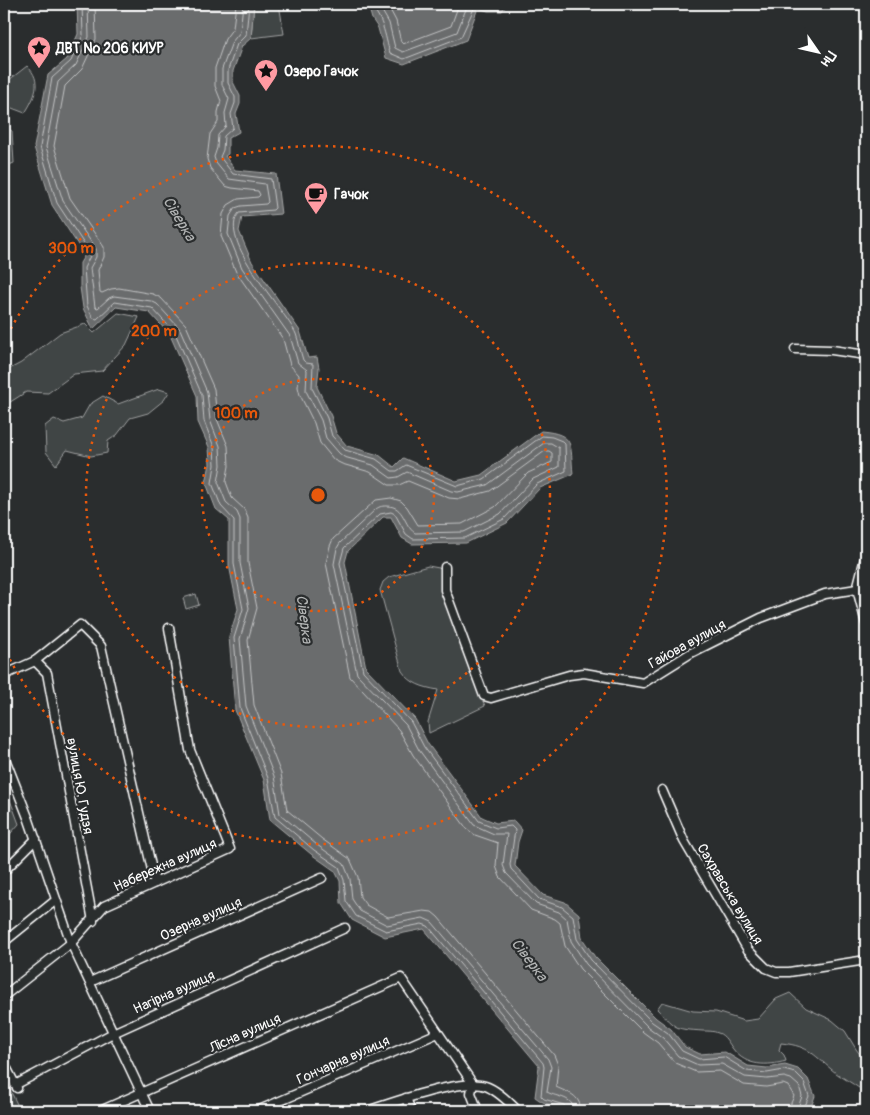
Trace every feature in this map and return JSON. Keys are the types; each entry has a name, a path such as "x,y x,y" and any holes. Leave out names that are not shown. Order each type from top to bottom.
{"street":[{"path":"796,349 832,350 866,355"},
{"path":"866,554 857,589 866,623"},
{"name":"Гайова вулиця","path":"445,567 445,590 484,696 491,698 569,675 584,673 644,683 691,653 762,618 826,594 857,589"},
{"path":"4,675 35,661 80,625 101,646 155,883"},
{"name":"Набережна вулиця","path":"4,996 71,944 104,906 230,849 190,750 169,628"},
{"name":"вулиця Ю. Гудзя","path":"35,661 47,673 92,921"},
{"path":"4,756 36,839 71,944 150,1111"},
{"name":"Сахравська вулиця","path":"662,790 684,842 748,950 766,968 776,972 789,972 866,960"},
{"path":"4,871 36,839"},
{"name":"Озерна вулиця","path":"90,982 322,878"},
{"path":"4,942 56,900"},
{"name":"Нагірна вулиця","path":"4,1063 16,1086 112,1032 345,928"},
{"name":"Лісна вулиця","path":"100,1111 401,978 438,1032"},
{"path":"438,1032 473,1084 471,1093 478,1111"},
{"name":"Гончарна вулиця","path":"258,1111 438,1032"},
{"path":"367,1111 406,1098 473,1084 487,1087 509,1102 518,1111"},
{"path":"406,1098 411,1111"}],"shaded area":[{"path":"254,4 279,4 284,34 251,38"},
{"path":"27,66 35,77 36,89 25,113 4,105 4,84"},
{"path":"4,126 12,131 14,163 4,167"},
{"path":"118,313 139,317 126,345 102,371 74,374 48,393 26,392 4,406 4,372 21,363 60,333 85,324 94,333"},
{"path":"159,389 169,392 164,400 148,413 130,418 117,435 108,441 107,453 91,456 67,450 56,465 46,452 45,426 54,419 64,423 82,418 90,404 103,396 118,404"},
{"path":"428,566 439,568 442,571 441,592 485,706 429,733 428,722 438,690 417,684 402,671 380,590 383,582 389,577"},
{"path":"196,594 199,605 186,609 183,598"},
{"path":"4,784 19,824 4,841"},
{"path":"790,993 806,1008 832,1020 845,1031 865,1061 866,1084 859,1088 836,1073 806,1049 791,1044 781,1043 779,1050 784,1055 786,1061 772,1064 751,1062 738,1055 720,1034 713,1031 681,1029 673,1025 657,1009 662,1002 693,1011 716,1012 744,1021 758,1019 776,999"},
{"path":"4,1078 20,1110 19,1111 4,1111"}],"water":[{"name":"Сіверка","path":"77,4 254,4 251,38 242,46 233,71 233,82 240,96 240,104 236,114 239,132 228,138 228,154 225,156 235,170 276,174 281,214 242,217 239,231 252,262 300,331 308,358 317,357 319,368 317,387 331,416 336,433 347,446 379,455 394,467 403,458 456,481 481,475 541,431 566,438 571,448 573,474 540,488 507,523 466,543 412,544 402,538 391,517 383,517 348,551 345,562 366,668 415,719 428,744 482,817 496,823 514,821 522,830 518,842 515,866 543,895 565,902 579,914 582,938 595,957 656,1018 671,1029 685,1047 700,1054 725,1052 748,1066 767,1068 785,1065 798,1069 808,1079 815,1096 811,1107 806,1111 587,1111 560,1108 541,1101 535,1097 539,1066 424,929 385,937 352,920 341,903 340,881 335,871 270,820 264,780 235,710 229,637 238,609 229,565 229,520 216,509 206,483 210,464 209,447 198,422 197,396 170,335 149,312 116,307 93,329 83,308 80,287 80,263 86,253 80,248 52,205 34,147 48,75 67,59 78,34"},
{"path":"357,4 507,4 502,11 488,11 478,8 466,40 404,64 386,58 378,28 370,12"}],"place":[{"name":"ДВТ № 206 КИУР","path":"39,69"},
{"name":"Озеро Гачок","path":"266,92"},
{"name":"Гачок","path":"316,215"}]}
